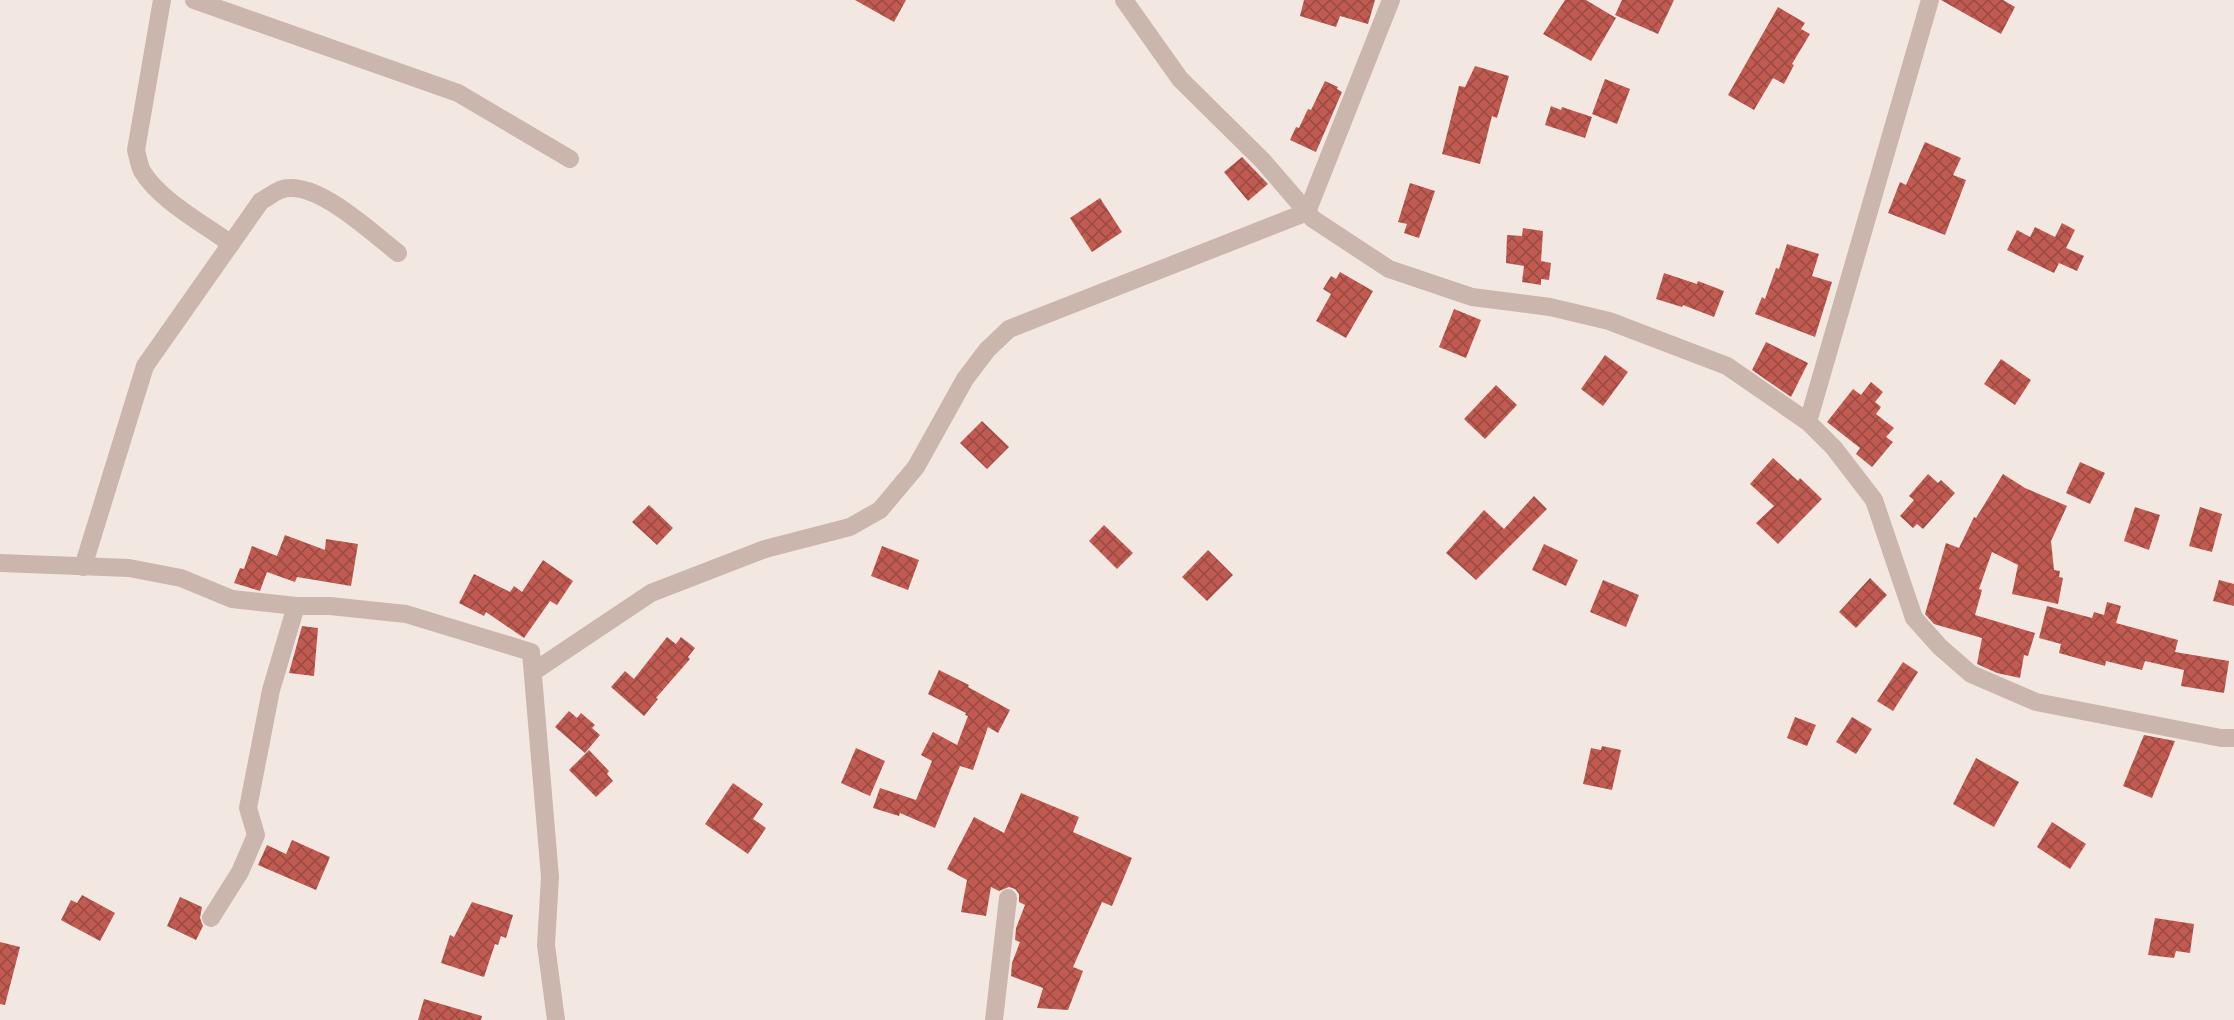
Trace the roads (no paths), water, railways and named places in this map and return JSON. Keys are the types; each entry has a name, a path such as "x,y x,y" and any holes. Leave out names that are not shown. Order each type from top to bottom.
{"street":[{"path":"162,0 136,150 141,169 154,186 171,201 231,244"},
{"path":"194,0 458,93 570,159"},
{"path":"1124,0 1180,79 1263,161 1313,219 1389,269 1472,297 1550,307 1609,321 1727,366 1808,422 1834,447 1874,500 1914,618 1940,647 1971,674 2036,702 2221,738 2234,738"},
{"path":"533,672 651,593 765,549 850,527 880,509 916,467 965,379 987,350 1009,329 1307,212 1391,0"},
{"path":"1808,422 1930,0"},
{"path":"83,566 145,366 261,201 281,189 302,188 326,197 398,253"},
{"path":"0,563 129,568 181,578 232,599 406,614 531,652 550,877 546,945 556,1020"},
{"path":"211,918 240,872 256,835 248,808 271,690 296,606"},
{"path":"994,1020 1008,898"}]}
